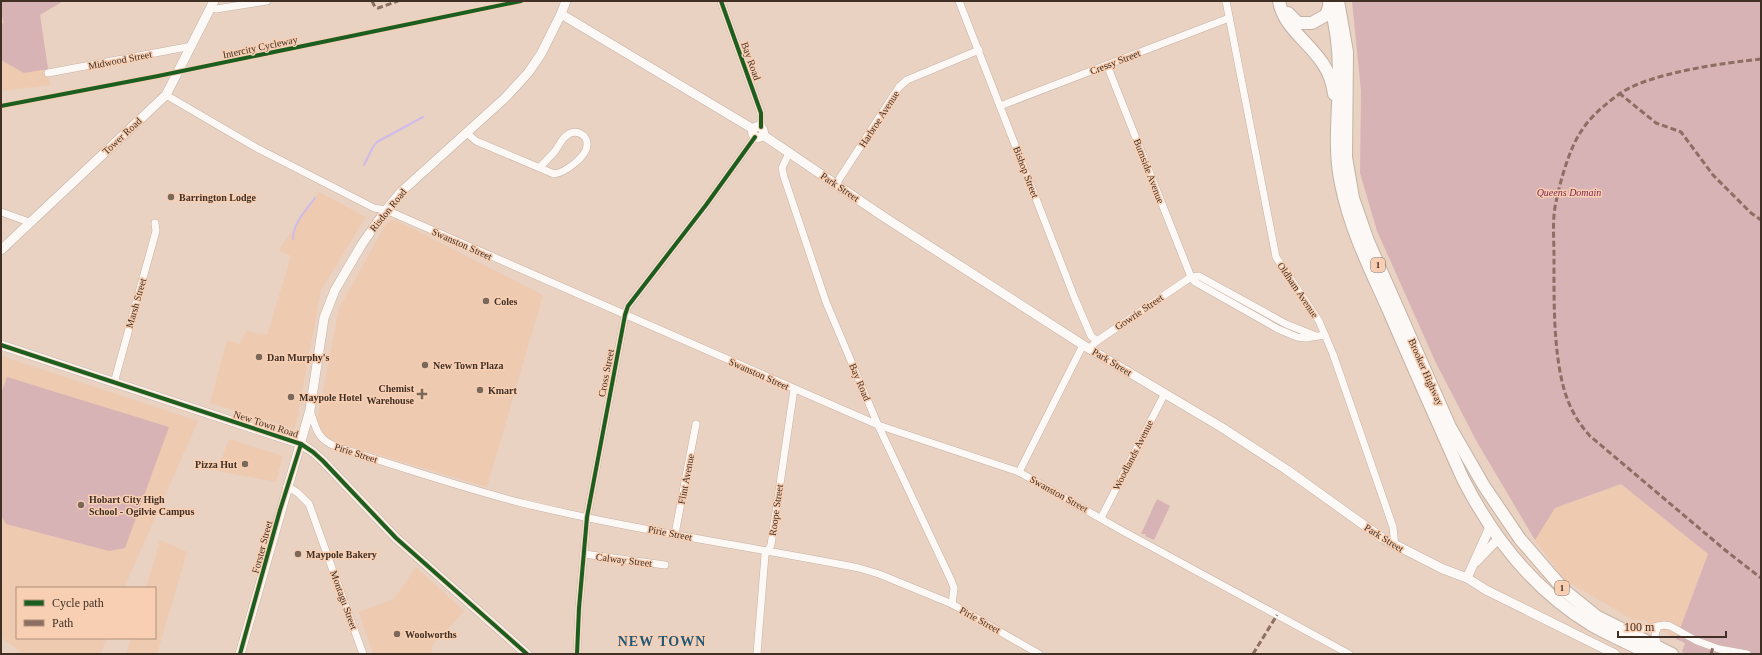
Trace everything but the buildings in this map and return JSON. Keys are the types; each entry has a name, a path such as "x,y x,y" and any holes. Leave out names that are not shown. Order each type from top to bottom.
{"highway":[{"path":"1279,1 1284,16 1312,48 1329,74 1333,88 1334,119 1336,125"},
{"path":"1284,1 1286,11 1292,19 1298,23 1306,24 1319,20 1326,15 1332,2"},
{"name":"Brooker Highway","path":"1332,2 1338,50 1339,73 1336,125 1337,159 1340,182 1352,226 1463,479 1498,539 1537,583 1572,611 1601,630 1655,651 1672,654"},
{"name":"Brooker Highway","path":"1332,2 1347,52 1346,157 1355,204 1371,249 1450,428 1484,486 1520,539 1564,591 1596,616 1619,627 1655,651"},
{"path":"1484,486 1486,496 1501,524 1498,539"}],"street":[{"path":"212,4 216,9 267,1"},
{"name":"Risdon Road","path":"301,444 310,410 324,318 335,290 350,261 386,210 402,191 505,98 528,73 541,54 566,1"},
{"name":"Bay Road","path":"721,1 761,113 758,132"},
{"name":"Bishop Street","path":"959,1 1075,299 1091,336 1096,341"},
{"name":"Oldham Avenue","path":"1226,1 1276,257 1319,321 1333,354 1393,527 1395,546"},
{"name":"Tower Road","path":"1,250 166,95 191,49 212,4"},
{"name":"Park Street","path":"561,14 758,132 884,217 1086,347 1165,393 1287,470 1369,530 1395,546 1443,569 1467,578 1486,590 1615,654"},
{"name":"Cressy Street","path":"1000,106 1229,18"},
{"name":"Midwood Street","path":"48,73 191,49"},
{"name":"Harbroe Avenue","path":"836,184 899,87 906,80 979,50"},
{"name":"Burnside Avenue","path":"1108,65 1191,277"},
{"name":"Swanston Street","path":"166,95 249,144 374,208 386,210 878,425 1019,472 1349,654"},
{"path":"467,133 476,141 554,174 567,170 583,154 587,147 587,140 578,132 571,133 566,136 540,167"},
{"name":"Cross Street","path":"577,654 587,516 625,315 628,306 706,205 758,132"},
{"name":"Bay Road","path":"789,153 782,168 826,302 878,425 951,580 954,588 952,604"},
{"path":"1,212 30,222"},
{"name":"Marsh Street","path":"114,383 156,231 155,223"},
{"path":"1191,277 1199,276 1286,324 1316,336 1325,335"},
{"name":"Gowrie Street","path":"1086,347 1191,277"},
{"name":"New Town Road","path":"1,346 301,444 323,461 396,538 527,654"},
{"path":"1019,472 1086,347"},
{"name":"Roope Street","path":"757,654 767,550 771,545 794,389"},
{"name":"Woodlands Avenue","path":"1102,518 1165,393"},
{"name":"Pirie Street","path":"310,410 319,435 327,443 445,481 522,503 675,534 859,568 879,574 952,604 1039,654"},
{"name":"Flint Avenue","path":"675,534 696,424"},
{"name":"Forster Street","path":"240,654 301,444"},
{"name":"Montagu Street","path":"288,486 298,492 309,504 363,654"},
{"path":"1467,578 1490,527"},
{"path":"1474,564 1498,539"},
{"path":"1485,552 1497,548 1510,554"},
{"name":"Calway Street","path":"584,554 665,565"},
{"path":"1619,627 1644,629 1658,626 1670,626 1697,641 1719,649 1747,654"},
{"path":"1655,651 1655,635 1658,626"},
{"path":"1591,654 1594,644"}],"shaded area":[{"path":"1,1 63,1 40,15 50,85 1,91"},
{"path":"319,192 366,217 321,290 295,429 210,403 227,340 240,344 246,331 267,335 291,256 279,250"},
{"name":"New Town Plaza","path":"394,219 543,295 487,487 332,441 322,433 317,422 339,308 386,224"},
{"name":"Hobart City High School - Ogilvie Campus","path":"1,356 198,421 124,587 16,587 16,639 106,639 101,654 23,654 1,637"},
{"path":"229,439 283,456 276,482 217,471"},
{"path":"1621,484 1708,554 1676,639 1644,620 1633,620 1565,580 1535,540 1555,508"},
{"path":"160,540 187,552 157,654 126,654 131,639 156,639 156,587 146,587"},
{"path":"416,567 464,611 431,647 433,654 373,654 359,612 394,599"}],"green space":[{"path":"1,1 63,1 40,15 48,69 24,73 1,60 1,24 4,23 1,17"},
{"name":"Queens Domain","path":"1352,1 1761,1 1761,654 1686,654 1682,652 1685,643 1676,639 1708,554 1621,484 1555,508 1535,540 1477,442 1436,363 1377,231 1360,173 1361,91"},
{"path":"7,377 169,427 125,548 109,551 6,524 1,515 1,394"},
{"path":"1157,499 1170,506 1154,540 1145,536 1146,534 1141,534"}],"waterway":[{"path":"364,165 377,142 423,117"},
{"path":"293,239 298,222 315,198"}],"marked path":[{"path":"372,1 375,7 378,8 398,1"},
{"path":"1761,59 1707,66 1666,75 1631,87 1607,103 1588,122 1572,148 1565,166 1554,216 1554,306 1556,341 1560,374 1568,402 1574,414 1590,436 1725,550 1761,578"},
{"path":"1619,93 1656,123 1681,132 1713,175 1751,213 1761,220"},
{"path":"1253,654 1277,615"},
{"path":"1711,654 1713,647"}],"cycle path":[{"name":"Intercity Cycleway","path":"1,106 158,76 521,1"},
{"path":"721,1 761,113 761,127"},
{"path":"577,654 579,608 587,517 625,315 628,306 706,205 755,137"},
{"path":"1,345 301,444 323,461 396,538 527,654"},
{"path":"240,654 280,510 301,444"}],"place":[{"name":"Barrington Lodge","path":"171,197"},
{"name":"Coles","path":"486,301"},
{"name":"Dan Murphy's","path":"259,357"},
{"name":"New Town Plaza","path":"425,365"},
{"name":"Kmart","path":"480,390"},
{"name":"Chemist Warehouse","path":"422,394"},
{"name":"Maypole Hotel","path":"291,397"},
{"name":"Pizza Hut","path":"245,464"},
{"name":"Hobart City High School - Ogilvie Campus","path":"81,505"},
{"name":"Maypole Bakery","path":"298,554"},
{"name":"Woolworths","path":"397,634"}],"district":[{"name":"NEW TOWN","path":"662,641"}]}
